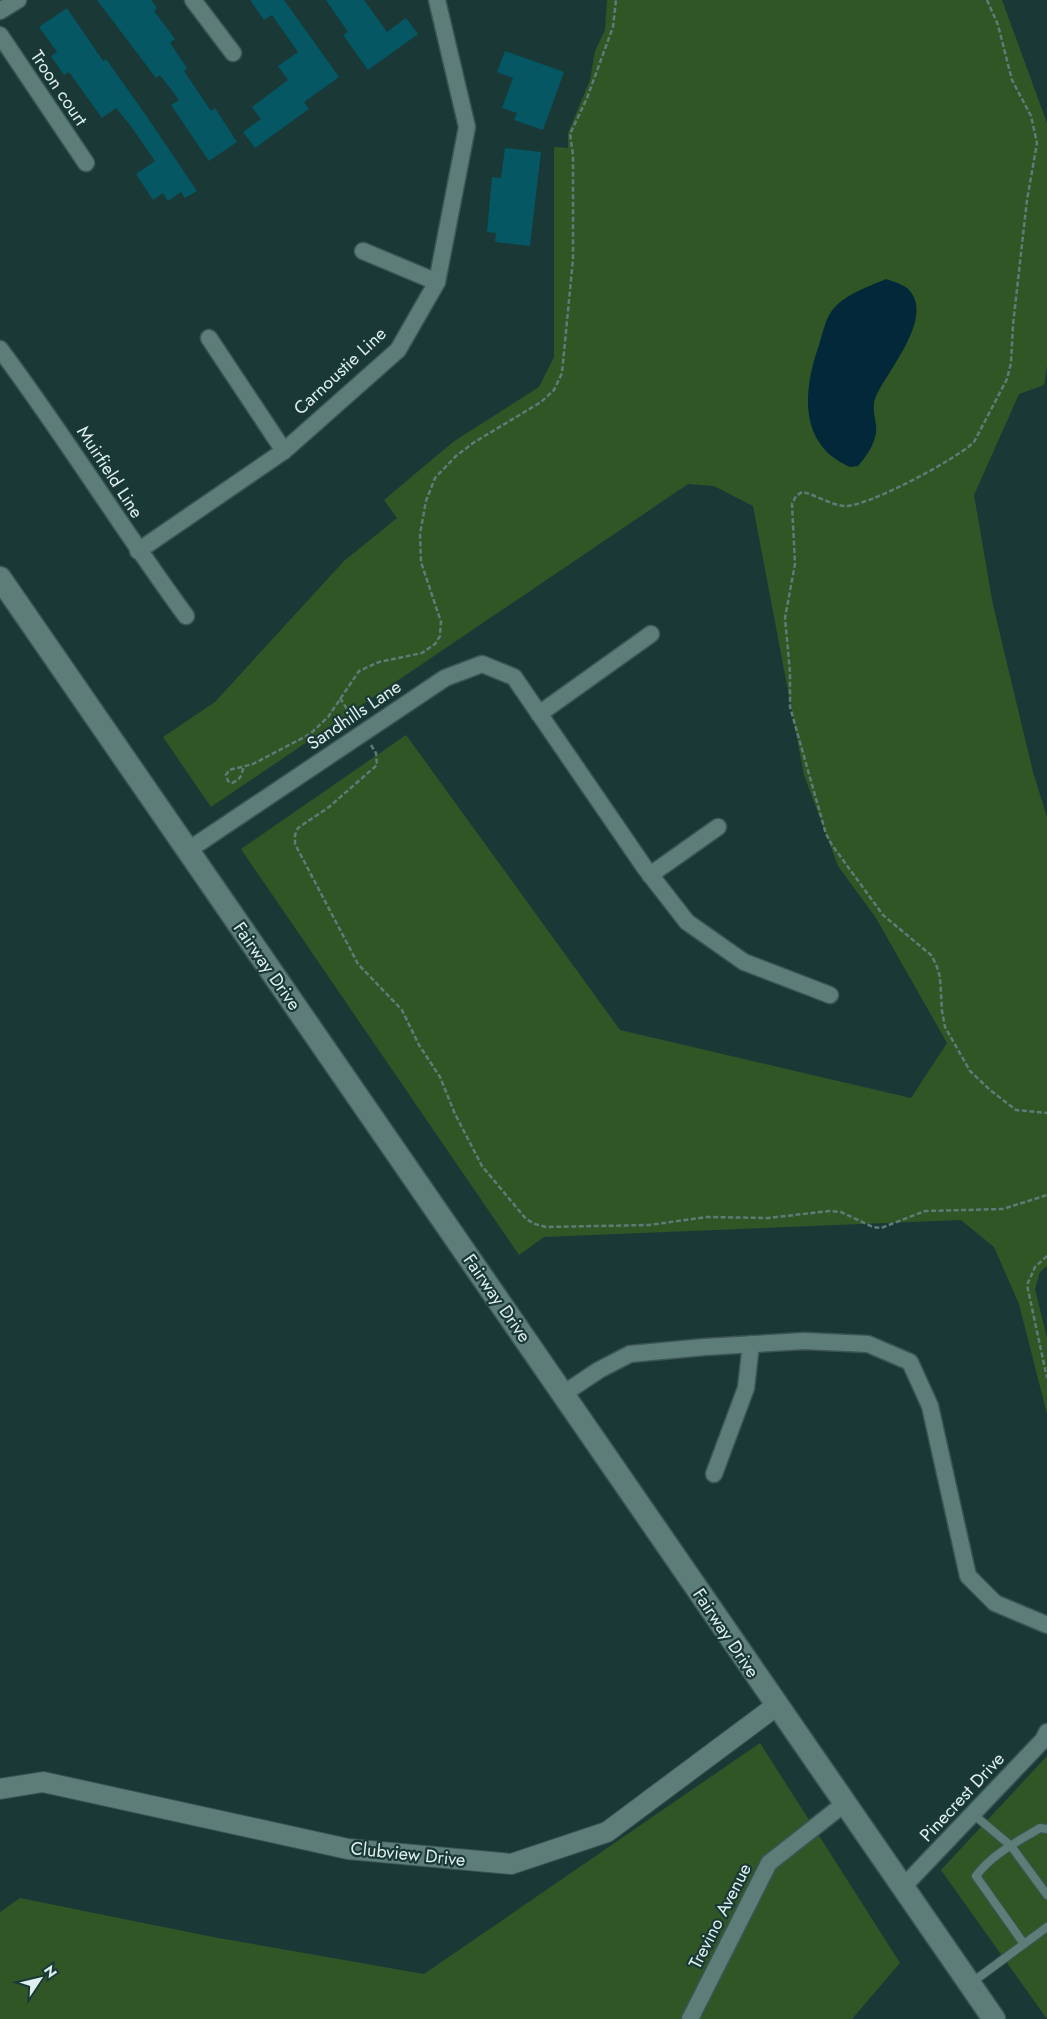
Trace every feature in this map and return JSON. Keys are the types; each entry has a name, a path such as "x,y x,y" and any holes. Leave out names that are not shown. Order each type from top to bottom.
{"main road":[{"name":"Fairway Drive","path":"0,578 776,1706 994,2019"}],"street":[{"path":"0,11 18,0"},
{"path":"193,0 233,53"},
{"name":"Carnoustie Line","path":"138,552 284,451 398,350 437,282 467,127 437,0"},
{"name":"Troon court","path":"0,35 86,162"},
{"path":"363,251 437,282"},
{"path":"209,338 284,451"},
{"name":"Muirfield Line","path":"0,349 51,417 138,552 186,616"},
{"path":"539,714 650,634"},
{"name":"Sandhills Lane","path":"187,851 445,678 482,664 514,677 650,875 687,922 744,962 830,995"},
{"path":"650,875 718,827"},
{"path":"563,1394 599,1370 630,1354 804,1341 868,1344 910,1362 930,1406 968,1576 994,1603 1047,1625"},
{"path":"714,1474 746,1388 751,1344"},
{"name":"Clubview Drive","path":"0,1789 43,1782 348,1849 511,1864 607,1832 776,1706"},
{"name":"Pinecrest Drive","path":"903,1887 1042,1740 1047,1732"},
{"name":"Trevino Avenue","path":"690,2019 769,1863 844,1804"}],"lane":[{"path":"973,1814 1011,1846 1047,1895"},
{"path":"1024,1944 976,1876 985,1864 1011,1846 1040,1828 1047,1829"},
{"path":"970,1984 1047,1926"}],"path":[{"path":"243,768 242,776 238,780 232,783 228,780 226,774 229,770 243,768 310,734 328,717 359,671 366,667 422,653 435,644 442,628 421,562 420,534 426,501 435,478 456,456 473,442 541,402 554,390 562,372 572,259 573,155 570,134 587,98 613,27 616,0"},
{"path":"988,0 998,25 1012,80 1031,116 1037,144 1028,200 1013,325 1011,363 1007,379 974,442 966,450 915,480 858,504 846,506 802,492 796,496 792,504 795,564 785,618 792,719 826,834 883,915 930,955 936,964 940,977 945,1027 970,1071 990,1090 1016,1110 1047,1113"},
{"path":"340,698 376,753 377,765 329,808 298,828 295,835 295,844 358,964 402,1010 419,1044 440,1077 455,1114 482,1166 526,1219 546,1227 649,1225 707,1218 768,1218 829,1210 841,1212 873,1227 881,1228 925,1211 1003,1209 1047,1195"},
{"path":"1047,1256 1035,1267 1027,1285 1047,1378"}],"green space":[{"path":"607,0 1002,0 1047,123 1047,366 1044,385 1019,394 974,495 993,605 1033,772 1047,817 1047,1266 1040,1272 1035,1289 1047,1338 1047,1414 1019,1304 994,1247 961,1220 544,1237 519,1255 241,849 406,735 620,1030 911,1098 947,1043 876,918 838,866 804,775 753,506 714,486 688,484 211,807 163,737 215,702 344,561 397,518 384,500 453,442 539,387 554,357 554,147 568,148 568,133 590,80 595,51 605,30"},
{"path":"760,1743 900,1963 852,2019 0,2019 0,1912 20,1898 213,1937 424,1974"},
{"path":"1047,1756 1047,2019 941,1870"}],"water":[{"path":"886,279 902,285 910,291 916,303 916,316 905,346 880,388 874,402 876,431 874,442 858,466 850,467 833,457 821,445 813,430 809,415 810,380 824,328 831,312 849,296"}],"building":[{"path":"97,0 151,0 157,8 154,11 175,39 170,43 187,68 184,71 211,111 215,108 237,142 209,161 171,105 179,100 160,75 156,78"},
{"path":"250,0 284,0 339,77 304,102 309,109 255,148 243,132 261,119 252,107 288,80 278,66 298,52 272,15 264,20"},
{"path":"326,0 364,0 387,32 406,18 418,34 368,70 343,35 348,32"},
{"path":"67,8 103,61 106,59 197,191 185,198 181,192 168,201 163,193 153,200 136,174 155,161 130,125 116,108 102,118 69,72 64,75 51,56 57,52 39,27"},
{"path":"505,51 564,72 543,130 514,120 517,113 502,108 513,78 497,72"},
{"path":"505,148 541,152 530,246 495,242 496,233 487,232 492,177 501,178"}]}
